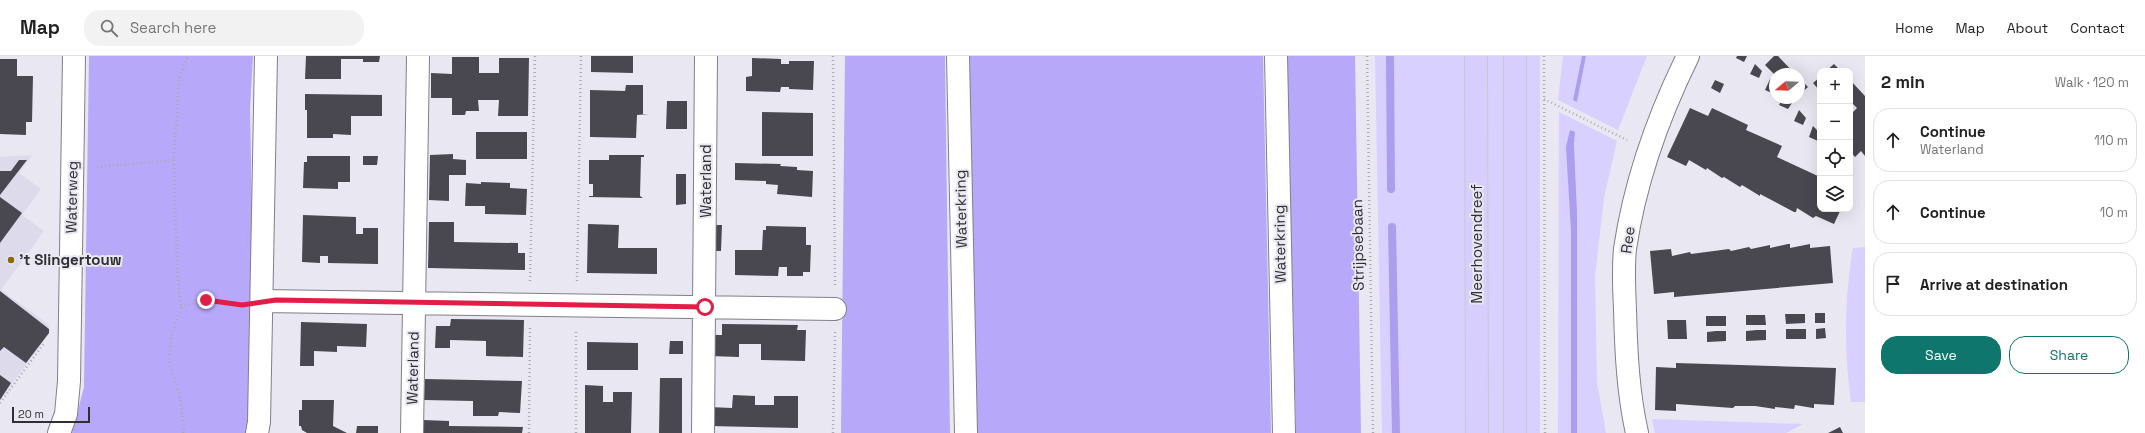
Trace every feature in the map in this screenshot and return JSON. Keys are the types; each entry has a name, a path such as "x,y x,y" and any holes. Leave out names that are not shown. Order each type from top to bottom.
{"main road":[{"name":"Meerhovendreef","path":"1476,56 1477,433"},
{"path":"1515,56 1515,433"}],"street":[{"name":"Waterweg","path":"59,433 66,414 70,381 74,56"},
{"path":"257,433 259,422 262,301 266,56"},
{"name":"Waterland","path":"412,433 418,56"},
{"name":"Waterland","path":"703,433 706,56"},
{"name":"Waterkring","path":"958,56 966,433"},
{"name":"Waterkring","path":"1276,56 1284,433"},
{"name":"Ree","path":"1637,433 1632,409 1626,342 1625,251 1633,208 1649,151 1669,95 1688,56"},
{"path":"262,301 836,309"}],"path":[{"path":"183,433 184,426 179,392 169,363 171,337 181,307 177,268 174,160 179,78 188,56"},
{"path":"529,433 534,56"},
{"path":"576,433 576,305 581,56"},
{"path":"833,56 836,309 833,433"},
{"name":"Strijpsebaan","path":"1366,56 1373,433"},
{"path":"1544,56 1545,433"},
{"path":"1544,99 1649,151"},
{"path":"72,169 174,160"},
{"path":"181,307 206,300 242,305 262,301"}],"shaded area":[{"path":"89,56 253,56 250,108 253,279 249,433 72,433 84,387"},
{"path":"845,56 945,56 950,433 841,433"},
{"path":"969,56 1263,56 1271,433 976,433"},
{"path":"1287,56 1355,56 1361,433 1296,433"},
{"path":"1375,56 1466,56 1466,433 1382,433"},
{"path":"1484,56 1505,56 1506,433 1485,433"},
{"path":"1523,56 1540,56 1540,433 1522,433"},
{"path":"1563,56 1582,56 1573,100 1577,102 1586,56 1647,56 1618,130 1558,100"},
{"path":"1582,56 1586,56 1577,102 1573,100"},
{"path":"1559,112 1617,141 1604,198 1595,276 1597,383 1606,433 1577,433 1577,211 1574,145 1575,132 1570,131 1567,147 1571,232 1571,433 1558,433"},
{"path":"1570,130 1575,132 1574,145 1577,211 1577,433 1571,433 1571,232 1566,147"},
{"name":"'t Slingertouw","path":"32,155 19,173 41,189 22,215 44,231 1,290 48,324 50,332 0,400 0,157"},
{"path":"1865,247 1865,402 1851,402 1846,344 1848,287 1853,248"},
{"path":"1652,419 1803,424 1786,433 1655,433"}],"building":[{"path":"306,56 380,56 379,62 363,62 363,59 341,59 341,79 305,79"},
{"path":"591,56 633,56 633,73 591,72"},
{"path":"1737,56 1747,56 1744,62 1736,58"},
{"path":"1774,56 1778,56 1789,68 1769,69 1765,65"},
{"path":"452,57 479,57 479,73 499,73 499,58 529,58 528,116 498,116 499,100 478,100 479,111 466,111 465,115 452,115 452,98 431,98 431,73 452,74"},
{"path":"752,58 781,59 781,64 789,64 789,61 814,61 813,90 789,89 789,87 781,87 780,92 746,91 746,77 752,76"},
{"path":"0,59 17,59 17,76 33,76 32,122 26,122 26,135 0,134"},
{"path":"1755,64 1762,71 1759,78 1750,74"},
{"path":"1834,64 1838,68 1829,68"},
{"path":"1715,80 1724,84 1720,93 1711,88"},
{"path":"1817,80 1817,88 1813,83"},
{"path":"1769,81 1769,92 1765,90"},
{"path":"1853,83 1865,96 1865,156 1861,151 1855,157 1853,155 1853,112 1857,108 1853,104"},
{"path":"626,85 643,85 643,114 649,114 637,115 636,138 590,137 590,90 625,91"},
{"path":"305,94 382,95 382,116 351,116 351,135 333,134 333,138 307,138 307,110 305,110"},
{"path":"667,101 687,101 687,129 666,129"},
{"path":"1780,104 1791,104 1788,109"},
{"path":"1690,108 1708,116 1712,108 1748,125 1746,130 1782,146 1777,157 1817,176 1817,212 1840,212 1834,224 1816,216 1813,218 1797,208 1796,212 1794,212 1760,194 1760,196 1742,185 1740,187 1707,168 1706,170 1689,160 1686,166 1667,157"},
{"path":"1799,110 1806,118 1803,125 1794,121"},
{"path":"762,112 813,113 813,156 762,156"},
{"path":"1813,126 1817,130 1817,141 1809,137"},
{"path":"476,132 527,132 527,159 476,159"},
{"path":"453,154 453,159 466,160 466,175 449,175 449,201 429,200 430,155"},
{"path":"609,155 644,155 644,157 641,157 640,196 643,198 589,197 593,196 593,184 589,184 589,160 609,160"},
{"path":"307,156 350,156 350,182 338,182 338,189 303,188 304,162 307,162"},
{"path":"363,156 378,156 377,165 363,165"},
{"path":"19,160 27,160 0,195 0,171 11,171"},
{"path":"735,163 781,164 780,166 797,167 797,170 813,171 812,197 777,194 778,185 766,184 766,181 735,180"},
{"path":"676,174 686,174 686,204 676,205"},
{"path":"481,182 510,183 510,188 527,189 526,215 485,214 485,206 465,206 466,183 481,184"},
{"path":"0,197 22,213 0,243"},
{"path":"303,215 356,217 356,234 363,234 363,228 378,228 378,264 328,263 328,256 320,256 320,263 302,262"},
{"path":"429,222 454,222 454,242 518,243 518,253 525,253 525,270 428,268"},
{"path":"588,224 619,225 618,248 657,248 657,274 587,273"},
{"path":"712,225 722,225 721,251 712,251"},
{"path":"766,226 806,227 806,245 811,245 810,272 803,272 803,276 787,276 787,267 779,267 778,276 735,275 735,250 762,250 763,230 766,230"},
{"path":"1790,244 1790,248 1810,244 1810,248 1830,246 1833,283 1674,297 1674,292 1654,294 1650,251 1671,249 1672,256 1690,252 1691,254 1729,249 1731,251 1749,247 1751,249 1770,245 1770,248"},
{"path":"0,291 49,329 49,333 26,363 4,347 0,351"},
{"path":"1815,313 1825,313 1825,323 1815,323"},
{"path":"1785,314 1805,314 1805,323 1786,324"},
{"path":"1746,315 1765,315 1766,325 1746,325"},
{"path":"1706,316 1726,316 1726,326 1706,326"},
{"path":"451,319 524,320 523,357 486,356 486,341 450,340 450,348 435,348 436,326 450,326"},
{"path":"1667,320 1686,320 1687,339 1668,339"},
{"path":"301,322 367,324 366,347 337,346 337,352 314,351 314,366 300,366"},
{"path":"722,324 798,325 797,330 806,330 805,361 761,360 761,344 739,344 739,357 710,356 711,335 722,335"},
{"path":"1825,328 1826,338 1816,339 1816,329"},
{"path":"1786,329 1806,329 1806,339 1786,339"},
{"path":"1766,330 1766,340 1746,341 1746,331"},
{"path":"1726,331 1726,341 1707,342 1707,332"},
{"path":"670,341 683,341 683,354 669,354"},
{"path":"587,342 638,343 638,370 587,370"},
{"path":"1676,363 1836,368 1834,405 1814,404 1813,408 1795,405 1794,409 1775,407 1775,409 1755,406 1735,406 1733,408 1676,404 1676,411 1655,410 1656,367 1676,368"},
{"path":"0,375 11,383 0,400"},
{"path":"660,378 682,378 682,433 659,433"},
{"path":"425,379 522,381 520,413 499,412 498,416 473,416 473,401 424,400"},
{"path":"585,385 603,386 603,402 613,402 613,392 632,392 631,433 585,433"},
{"path":"733,395 755,396 755,405 774,405 774,396 798,396 798,428 710,426 709,407 732,408"},
{"path":"302,400 334,400 333,426 347,433 307,433 302,430 301,426 299,426 299,410 302,410"},
{"path":"423,420 449,421 449,426 523,427 522,433 423,433"},
{"path":"357,426 378,426 378,433 356,433"},
{"path":"1840,427 1843,433 1828,433"}],"waterway":[{"path":"1390,56 1391,189"},
{"path":"1392,227 1396,433"}],"place":[{"name":"'t Slingertouw","path":"11,260"}],"route":[{"path":"206,300 242,305 276,300 705,307"}]}
